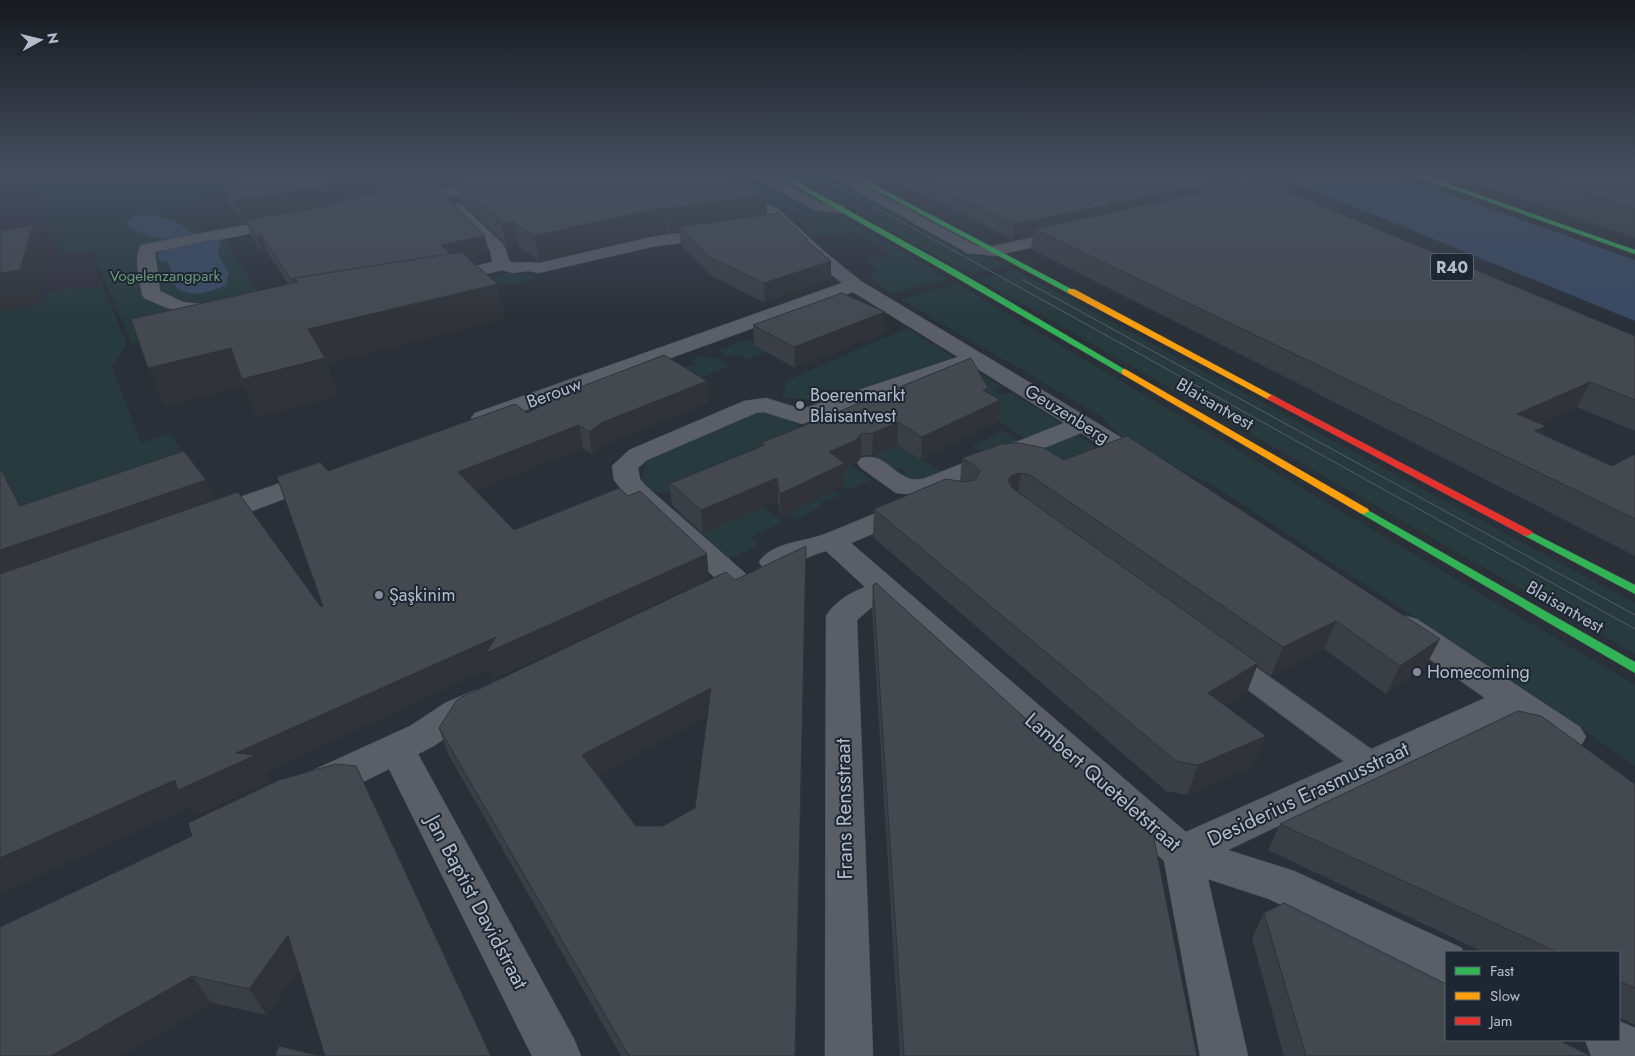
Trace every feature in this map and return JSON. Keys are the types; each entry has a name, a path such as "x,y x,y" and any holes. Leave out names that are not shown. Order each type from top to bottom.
{"main road":[{"name":"Blaisantvest","path":"864,222 1635,668"},
{"name":"Blaisantvest","path":"940,222 1635,590"},
{"path":"1551,222 1635,252"}],"street":[{"path":"240,311 222,312 179,307 151,294 146,260 147,249 289,222"},
{"path":"471,222 498,249 502,265"},
{"path":"762,227 785,223"},
{"name":"Geuzenberg","path":"785,223 855,285 1166,473"},
{"path":"439,283 478,276 473,272 502,265 513,268 539,268 651,242 735,231"},
{"path":"994,251 1085,231"},
{"name":"Berouw","path":"462,426 855,285"},
{"path":"975,358 802,417 766,405 752,406 638,454 625,466 627,480 721,587 800,549 832,541 936,496 1011,453 1083,424"},
{"path":"1098,461 1124,449"},
{"path":"1011,453 1024,462 1043,464"},
{"path":"870,463 905,487 936,496"},
{"path":"190,524 338,470"},
{"name":"Lambert Queteletstraat","path":"832,541 1182,853 1280,884 1445,963"},
{"name":"Frans Rensstraat","path":"849,1056 841,616 860,600 886,588"},
{"path":"1386,614 1514,699 1595,756"},
{"path":"291,792 332,780 422,736 457,712 502,691"},
{"name":"Desiderius Erasmusstraat","path":"1182,853 1514,699"},
{"name":"Jan Baptist Davidstraat","path":"396,749 557,1056"},
{"path":"1182,853 1224,1056"},
{"path":"1610,1041 1635,1052"}],"lane":[{"path":"922,222 973,250 994,251"},
{"path":"1210,648 1371,765"}],"shaded area":[{"path":"0,222 45,222 59,255 89,252 103,287 68,288 43,293 40,304 0,311"}],"green space":[{"name":"Vogelenzangpark","path":"45,222 189,222 222,237 269,309 132,344 92,251 63,254 52,239"},
{"path":"802,222 852,222 948,279 892,294 872,280 872,274 879,269 865,260 891,254 857,231 817,237"},
{"path":"876,222 923,222 1006,265 970,274"},
{"path":"1015,270 1635,603 1635,654 979,279"},
{"path":"510,273 535,276 529,280 505,284 495,280 492,276"},
{"path":"957,284 1635,685 1635,766 1528,691 1211,484 1152,456 1124,438 1102,417 900,299"},
{"path":"103,287 127,344 112,367 141,443 171,433 192,471 0,537 0,311 40,304 43,293 68,288"},
{"path":"907,328 956,359 850,396 850,391 828,389 823,401 783,398 786,381"},
{"path":"747,339 767,352 748,360 741,355 726,355 718,350"},
{"path":"701,356 717,358 728,366 701,378 699,376 693,378 679,369 695,364 690,360"},
{"path":"965,365 1002,387 994,389 999,395 1011,393 1058,421 1059,426 1028,440 998,421"},
{"path":"759,410 777,411 800,427 756,458 747,452 743,459 675,493 653,492 641,481 648,458"},
{"path":"1003,431 1020,442 981,452 972,446"},
{"path":"1074,433 1107,454 1086,462 1025,459 1064,436"},
{"path":"897,444 943,472 917,484 898,476 906,473 901,468 895,471 874,460 876,454"},
{"path":"850,464 872,480 849,490 828,475"},
{"path":"834,491 840,495 819,504 821,507 797,519 775,502 798,492"},
{"path":"764,507 783,522 751,537 759,545 729,559 676,511"}],"water":[{"path":"126,222 177,222 197,235 191,243 218,239 222,245 218,250 218,255 229,273 226,285 195,294 176,288 168,262 159,260 158,254 173,239 156,238 129,228"},
{"path":"1392,222 1528,222 1635,260 1635,321"}],"building":[{"path":"247,222 472,222 485,236 441,245 450,254 291,279 261,235 256,236"},
{"path":"513,222 596,222 534,236"},
{"path":"713,222 789,222 808,240 805,240 831,261 764,283 709,257 679,227"},
{"path":"1065,222 1362,222 1635,336 1635,400 1590,382 1517,414 1546,426 1535,431 1612,466 1635,454 1635,519 1309,361 1034,229"},
{"path":"33,225 20,270 0,273 0,230"},
{"path":"461,252 498,284 308,329 325,358 242,379 231,348 148,368 131,319 298,282 295,278"},
{"path":"842,293 885,312 794,347 753,325"},
{"path":"664,355 707,381 603,422 589,432 579,425 458,472 514,530 619,488 628,496 640,491 707,554 486,653 496,637 236,753 256,755 178,790 175,780 0,858 0,574 238,492 321,607 323,606 277,477 320,462 328,471 515,404 527,413 578,388"},
{"path":"971,358 988,388 983,390 1000,400 922,437 898,422 873,433 861,434 856,440 829,452 845,463 780,494 777,478 701,510 669,482 671,483 765,445 761,443"},
{"path":"1127,436 1440,639 1400,666 1336,621 1283,647 1030,475 1021,473 1012,475 1008,480 1012,488 1258,663 1208,693 1266,736 1198,765 1176,761 874,509 946,479 965,482 975,480 980,471 962,458 1002,444 1019,443 1044,448 1064,460"},
{"path":"184,451 206,480 0,550 0,468 20,506"},
{"path":"806,546 795,1056 629,1056 439,728 456,701 462,697 726,572 735,580","holes":["711,688 695,808 663,826 636,826 582,755"]},
{"path":"876,583 1153,834 1197,1056 904,1056 873,585"},
{"path":"1518,711 1541,716 1635,784 1635,988 1620,981 1620,951 1555,951 1280,824"},
{"path":"336,764 356,766 491,1056 325,1056 288,935 249,989 192,976 51,1056 0,1056 0,927 192,836 188,823 279,780"},
{"path":"1284,903 1445,984 1445,1041 1560,1041 1591,1056 1306,1056 1264,913"},
{"path":"279,1046 320,1056 275,1056"}],"tram line":[{"path":"903,222 1635,629"},
{"path":"1023,280 1635,615"}],"traffic: fast":[{"path":"864,222 1125,372"},
{"path":"941,222 1071,291"},
{"path":"1551,222 1635,252"},
{"path":"1364,511 1635,668"},
{"path":"1527,533 1635,590"}],"traffic: slow":[{"path":"1071,291 1272,398"},
{"path":"1125,372 1364,511"}],"traffic: jam":[{"path":"1272,398 1527,533"}],"place":[{"name":"Boerenmarkt Blaisantvest","path":"800,405"},
{"name":"Şaşkinim","path":"379,595"},
{"name":"Homecoming","path":"1417,672"}]}
